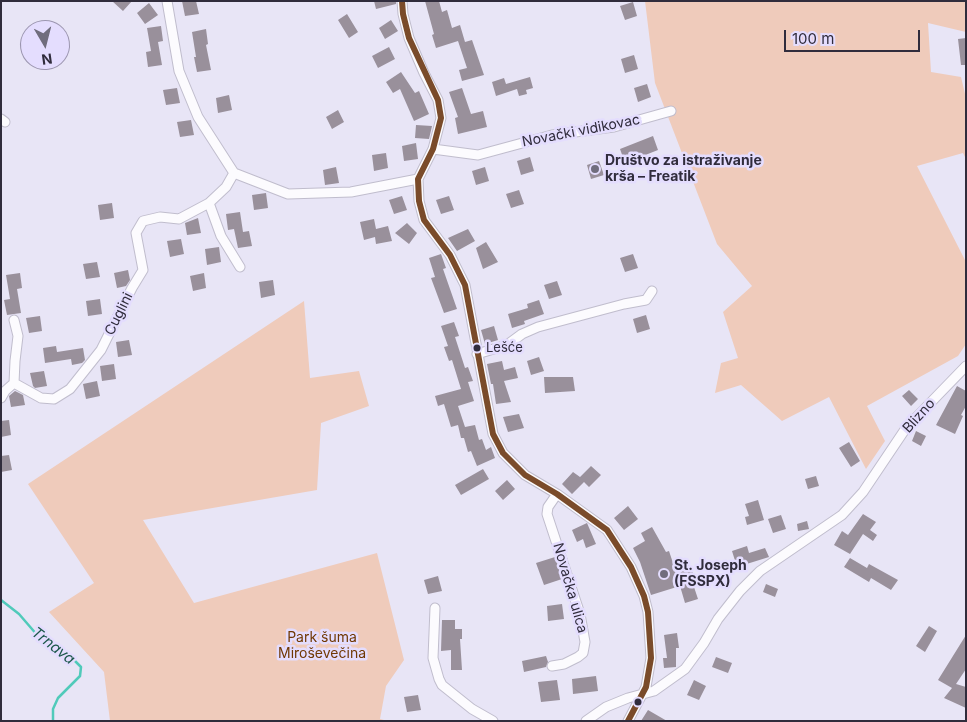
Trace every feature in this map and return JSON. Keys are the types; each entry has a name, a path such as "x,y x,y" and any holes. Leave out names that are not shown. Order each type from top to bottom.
{"street":[{"path":"167,1 179,71 198,117 234,173 288,194 351,192 418,178"},
{"path":"402,1 403,14 410,38 424,73 438,100 440,118 433,149 418,178 419,201 424,220 450,254 465,285 493,434 503,453 525,475 557,494 607,530 639,583 648,612 651,658 646,687 628,721"},
{"name":"Novački vidikovac","path":"433,149 478,155 552,135 614,128 671,111"},
{"name":"Cuglini","path":"14,383 41,398 54,399 70,389 102,350 132,288 143,270 136,233 143,221 160,216 179,219 209,203 226,187 234,173"},
{"path":"209,203 221,236 240,267"},
{"path":"478,354 506,345 522,334 538,327 646,300 652,291"},
{"path":"1,398 5,391 14,383 18,336 14,320"},
{"name":"Blizno","path":"586,721 606,707 654,691 685,669 704,644 718,619 740,591 760,571 842,515 863,492 906,428 966,366"},
{"name":"Novačka ulica","path":"552,666 564,664 578,657 582,653 585,642 580,614 547,514 548,507 557,494"},
{"path":"435,608 433,658 438,679 472,709 493,721"}],"green space":[{"path":"645,1 966,1 966,32 928,23 931,72 961,77 966,98 966,159 963,153 917,166 966,262 966,344 958,356 867,406 885,441 866,469 829,397 782,421 741,385 715,393 721,363 738,358 723,312 752,286 717,244 655,83"},
{"name":"Park šuma Miroševečina","path":"304,301 310,378 359,371 369,406 321,423 317,490 143,520 194,603 377,553 404,660 386,686 380,719 388,721 110,721 104,672 49,612 94,583 28,484"}],"building":[{"path":"112,1 132,1 123,11"},
{"path":"182,1 196,1 199,14 185,16"},
{"path":"374,1 396,1 396,4 376,9"},
{"path":"425,1 439,1 442,12 447,10 452,28 460,25 465,42 472,40 484,75 462,81 459,70 467,68 458,41 436,48"},
{"path":"633,2 637,16 625,20 620,6"},
{"path":"149,3 158,15 145,24 137,13"},
{"path":"347,14 358,32 349,38 338,20"},
{"path":"391,20 398,31 385,39 379,28"},
{"path":"161,26 163,41 158,42 162,65 148,67 146,52 151,51 147,28"},
{"path":"206,29 208,44 206,45 211,70 197,72 192,32"},
{"path":"966,38 966,65 961,65 958,39"},
{"path":"389,47 395,59 378,68 372,56"},
{"path":"634,55 638,69 625,73 621,59"},
{"path":"401,72 415,93 419,91 429,114 414,121 400,89 393,93 386,82"},
{"path":"530,77 533,88 526,90 527,94 519,96 517,89 496,96 492,82 504,78 506,84"},
{"path":"647,84 651,97 638,102 634,88"},
{"path":"177,88 180,103 166,105 163,90"},
{"path":"462,88 471,114 483,111 487,127 458,134 455,118 458,117 449,92"},
{"path":"229,95 232,110 218,113 216,98"},
{"path":"338,110 344,122 332,129 326,117"},
{"path":"191,120 194,135 180,137 177,122"},
{"path":"416,125 432,126 429,139 415,138"},
{"path":"653,136 658,150 625,163 620,149"},
{"path":"416,143 418,159 404,161 402,146"},
{"path":"386,153 388,168 374,171 372,155"},
{"path":"530,157 534,171 521,175 517,161"},
{"path":"599,161 604,175 591,179 587,165"},
{"path":"336,167 339,183 325,185 323,170"},
{"path":"485,167 489,181 476,185 472,171"},
{"path":"519,190 524,204 511,208 506,194"},
{"path":"266,193 268,208 254,210 252,195"},
{"path":"402,196 407,210 394,214 389,200"},
{"path":"449,196 454,210 441,214 436,200"},
{"path":"112,203 114,218 100,220 98,205"},
{"path":"240,212 243,232 249,231 252,246 238,248 234,229 228,230 226,214"},
{"path":"198,218 201,233 187,235 185,223"},
{"path":"374,219 376,229 388,226 392,241 376,244 375,237 364,240 360,222"},
{"path":"407,223 417,233 409,244 395,233"},
{"path":"468,229 475,241 457,251 448,238"},
{"path":"181,239 184,254 170,257 167,241"},
{"path":"486,242 498,262 483,269 476,248"},
{"path":"219,247 221,262 207,265 205,249"},
{"path":"441,254 446,268 443,269 457,309 444,313 431,278 435,277 429,258"},
{"path":"633,254 638,268 625,272 620,258"},
{"path":"97,262 100,277 86,279 83,264"},
{"path":"128,270 130,280 126,286 117,288 114,273"},
{"path":"20,273 22,288 17,289 21,313 7,315 4,300 10,299 6,275"},
{"path":"204,273 206,288 193,291 190,276"},
{"path":"273,280 275,295 261,298 259,282"},
{"path":"557,281 562,295 549,299 544,285"},
{"path":"100,299 102,314 88,316 86,301"},
{"path":"539,300 544,314 524,321 525,324 512,328 508,314 528,308 527,304"},
{"path":"646,315 650,329 637,333 633,319"},
{"path":"40,316 42,331 29,333 26,318"},
{"path":"454,322 459,336 455,337 465,368 468,367 473,381 468,382 474,401 458,406 465,427 475,425 479,440 482,439 486,450 491,447 495,458 477,466 471,451 468,452 464,438 461,438 458,425 451,427 444,404 438,406 435,396 461,389 452,360 449,361 444,347 448,346 441,326"},
{"path":"494,326 498,340 485,344 481,330"},
{"path":"129,340 132,355 118,357 116,342"},
{"path":"56,346 57,352 83,348 85,360 82,363 72,365 71,359 45,363 43,348"},
{"path":"539,357 544,371 531,375 527,361"},
{"path":"502,361 504,370 515,367 518,378 504,381 511,402 496,404 487,364"},
{"path":"114,364 116,379 102,381 100,366"},
{"path":"44,371 47,386 35,388 30,373"},
{"path":"544,377 573,377 575,391 545,393"},
{"path":"97,381 100,396 86,399 83,384"},
{"path":"957,386 966,391 966,406 955,434 936,425"},
{"path":"909,390 918,399 911,406 902,396"},
{"path":"15,391 23,395 25,405 11,407 9,396"},
{"path":"519,414 524,428 508,432 503,417"},
{"path":"9,420 11,435 1,437 1,421"},
{"path":"916,431 926,436 921,446 912,441"},
{"path":"849,442 860,461 851,467 839,448"},
{"path":"9,455 12,470 1,472 1,456"},
{"path":"591,466 601,475 589,487 584,482 572,494 562,484 573,472 580,477"},
{"path":"483,469 489,479 461,495 455,485"},
{"path":"816,476 819,486 808,489 805,479"},
{"path":"507,480 515,489 503,500 495,491"},
{"path":"758,500 764,520 747,525 745,517 749,516 745,504"},
{"path":"628,506 638,519 624,530 614,518"},
{"path":"863,514 876,522 870,530 877,535 873,541 863,534 850,554 834,545 842,531 848,535"},
{"path":"781,515 786,529 773,533 768,519"},
{"path":"807,521 809,529 798,531 797,524"},
{"path":"587,523 596,544 586,548 583,539 577,542 572,530"},
{"path":"652,527 666,552 669,551 675,569 688,563 695,577 691,578 698,599 685,603 680,586 651,595 640,562 633,548 645,541 641,533"},
{"path":"747,546 749,553 765,548 769,557 737,567 732,551"},
{"path":"555,557 562,579 544,585 536,563"},
{"path":"850,558 867,568 869,564 898,580 891,590 871,578 869,582 844,567"},
{"path":"438,576 442,591 428,594 424,580"},
{"path":"766,584 778,589 775,597 763,592"},
{"path":"562,604 564,619 548,621 547,606"},
{"path":"442,620 455,620 455,629 462,629 462,639 460,639 462,670 451,670 451,650 441,651"},
{"path":"929,626 937,631 925,652 916,646"},
{"path":"677,633 679,648 676,648 676,667 664,668 663,658 667,658 664,635"},
{"path":"966,635 966,669 956,684 966,687 966,708 944,698 952,688 938,680"},
{"path":"546,656 548,662 546,667 524,672 522,661"},
{"path":"716,657 732,663 728,673 712,667"},
{"path":"596,676 598,691 573,694 572,679"},
{"path":"557,680 560,700 541,702 538,682"},
{"path":"694,680 706,686 699,700 687,695"},
{"path":"418,695 421,710 407,712 404,697"},
{"path":"648,710 667,721 641,721"}],"waterway":[{"name":"Trnava","path":"1,600 19,614 38,636 74,660 81,667 80,676 58,698 53,709 53,721"}],"transit line":[{"path":"402,1 409,38 438,100 441,118 433,149 418,179 419,201 424,220 450,255 465,285 493,434 503,453 525,475 557,494 607,530 631,567 644,596 648,612 651,658 646,687 628,721"}],"place":[{"name":"Društvo za istraživanje krša – Freatik","path":"595,169"},
{"name":"Lešće","path":"477,348"},
{"name":"St. Joseph (FSSPX)","path":"664,574"}]}
